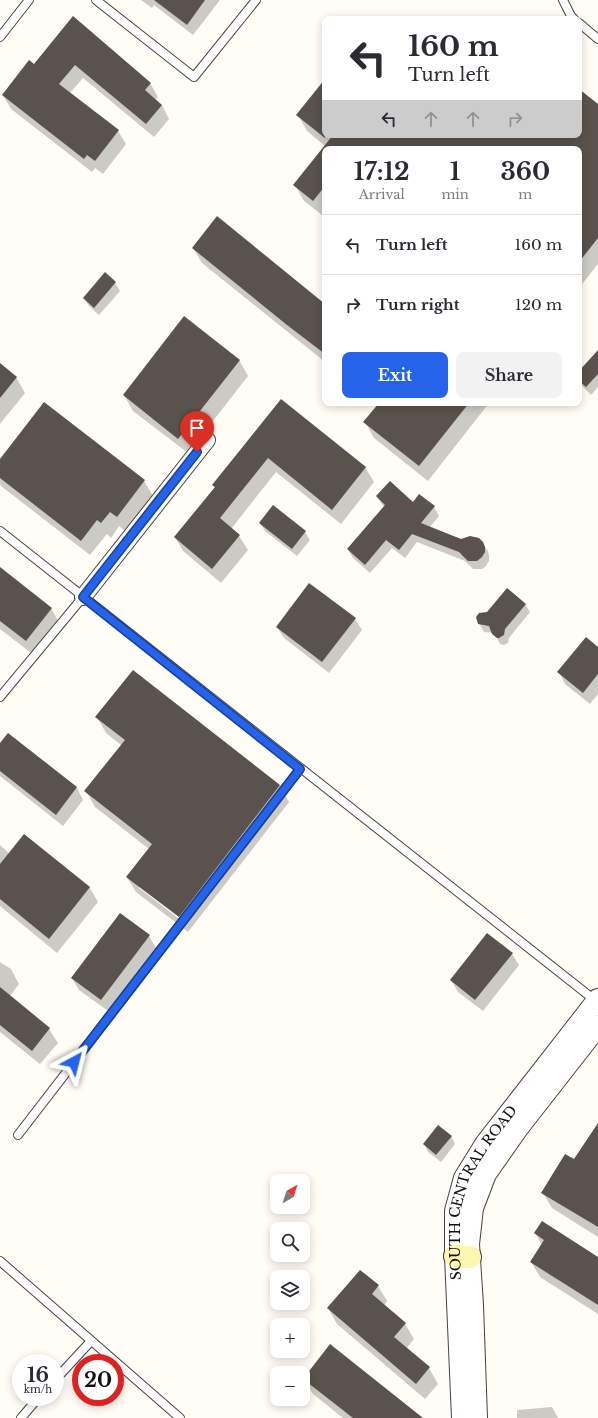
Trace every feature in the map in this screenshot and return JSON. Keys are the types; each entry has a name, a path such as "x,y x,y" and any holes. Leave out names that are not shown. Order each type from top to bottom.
{"street":[{"path":"83,597 206,440"},
{"name":"SOUTH CENTRAL ROAD","path":"477,1418 473,1304 462,1256 455,1211 464,1178 485,1144 597,1001"},
{"name":"SOUTH CENTRAL ROAD","path":"462,1418 462,1256 469,1244 473,1208 486,1174 519,1128 598,1026"}],"lane":[{"path":"0,37 29,0"},
{"path":"96,0 194,77 256,0"},
{"path":"563,0 571,16"},
{"path":"582,26 598,39"},
{"path":"0,531 300,769 597,1001"},
{"path":"0,697 83,597"},
{"path":"18,1135 300,769"},
{"path":"0,1261 180,1418"},
{"path":"64,1370 91,1341"},
{"path":"21,1418 31,1406"}],"building":[{"path":"154,0 205,0 187,25"},
{"path":"73,16 151,83 145,90 162,105 146,124 75,65 59,84 119,130 95,161 87,155 84,159 2,95 29,60 34,64"},
{"path":"322,83 322,136 296,115"},
{"path":"582,91 598,104 598,238 582,258 582,146 324,146 331,138 582,138"},
{"path":"322,149 322,190 313,201 293,185"},
{"path":"217,216 322,302 322,352 287,325 192,248"},
{"path":"105,272 116,282 94,308 83,298"},
{"path":"184,316 240,360 178,439 123,395"},
{"path":"598,350 598,374 586,387 582,384 582,368"},
{"path":"0,363 17,377 0,398"},
{"path":"281,399 366,467 332,510 268,458 220,518 240,535 212,569 174,537 215,487 212,485"},
{"path":"44,402 145,480 117,517 110,512 101,523 97,520 81,541 0,478 0,459"},
{"path":"376,406 467,406 419,466 363,422"},
{"path":"390,481 413,502 419,494 435,506 421,523 461,539 470,536 479,538 485,547 485,552 482,557 477,561 468,561 459,552 412,534 399,550 386,540 365,565 347,549 385,505 376,496"},
{"path":"273,505 306,531 292,549 259,523"},
{"path":"0,567 52,608 26,641 0,621"},
{"path":"309,583 356,618 322,662 276,627"},
{"path":"507,588 526,604 505,629 504,635 497,638 492,634 489,626 478,624 476,617 479,613 487,612"},
{"path":"586,637 598,647 598,674 583,693 557,672"},
{"path":"133,670 280,785 179,917 126,877 152,844 84,791 125,740 95,717"},
{"path":"8,733 77,787 56,815 0,771 0,743"},
{"path":"24,834 90,887 49,939 0,899 0,864"},
{"path":"120,913 150,935 101,1000 71,978"},
{"path":"487,933 513,953 475,1000 450,980"},
{"path":"0,987 50,1028 32,1051 0,1025"},
{"path":"598,1123 598,1227 541,1193 565,1154 574,1159"},
{"path":"438,1125 452,1136 436,1155 423,1144"},
{"path":"542,1221 598,1257 598,1305 530,1262 544,1240 534,1233"},
{"path":"360,1270 379,1285 372,1294 406,1323 394,1337 430,1367 416,1384 327,1308"},
{"path":"330,1344 423,1418 353,1418 310,1384 310,1370"}],"route":[{"path":"74,1062 300,769 83,597 197,452"}]}
